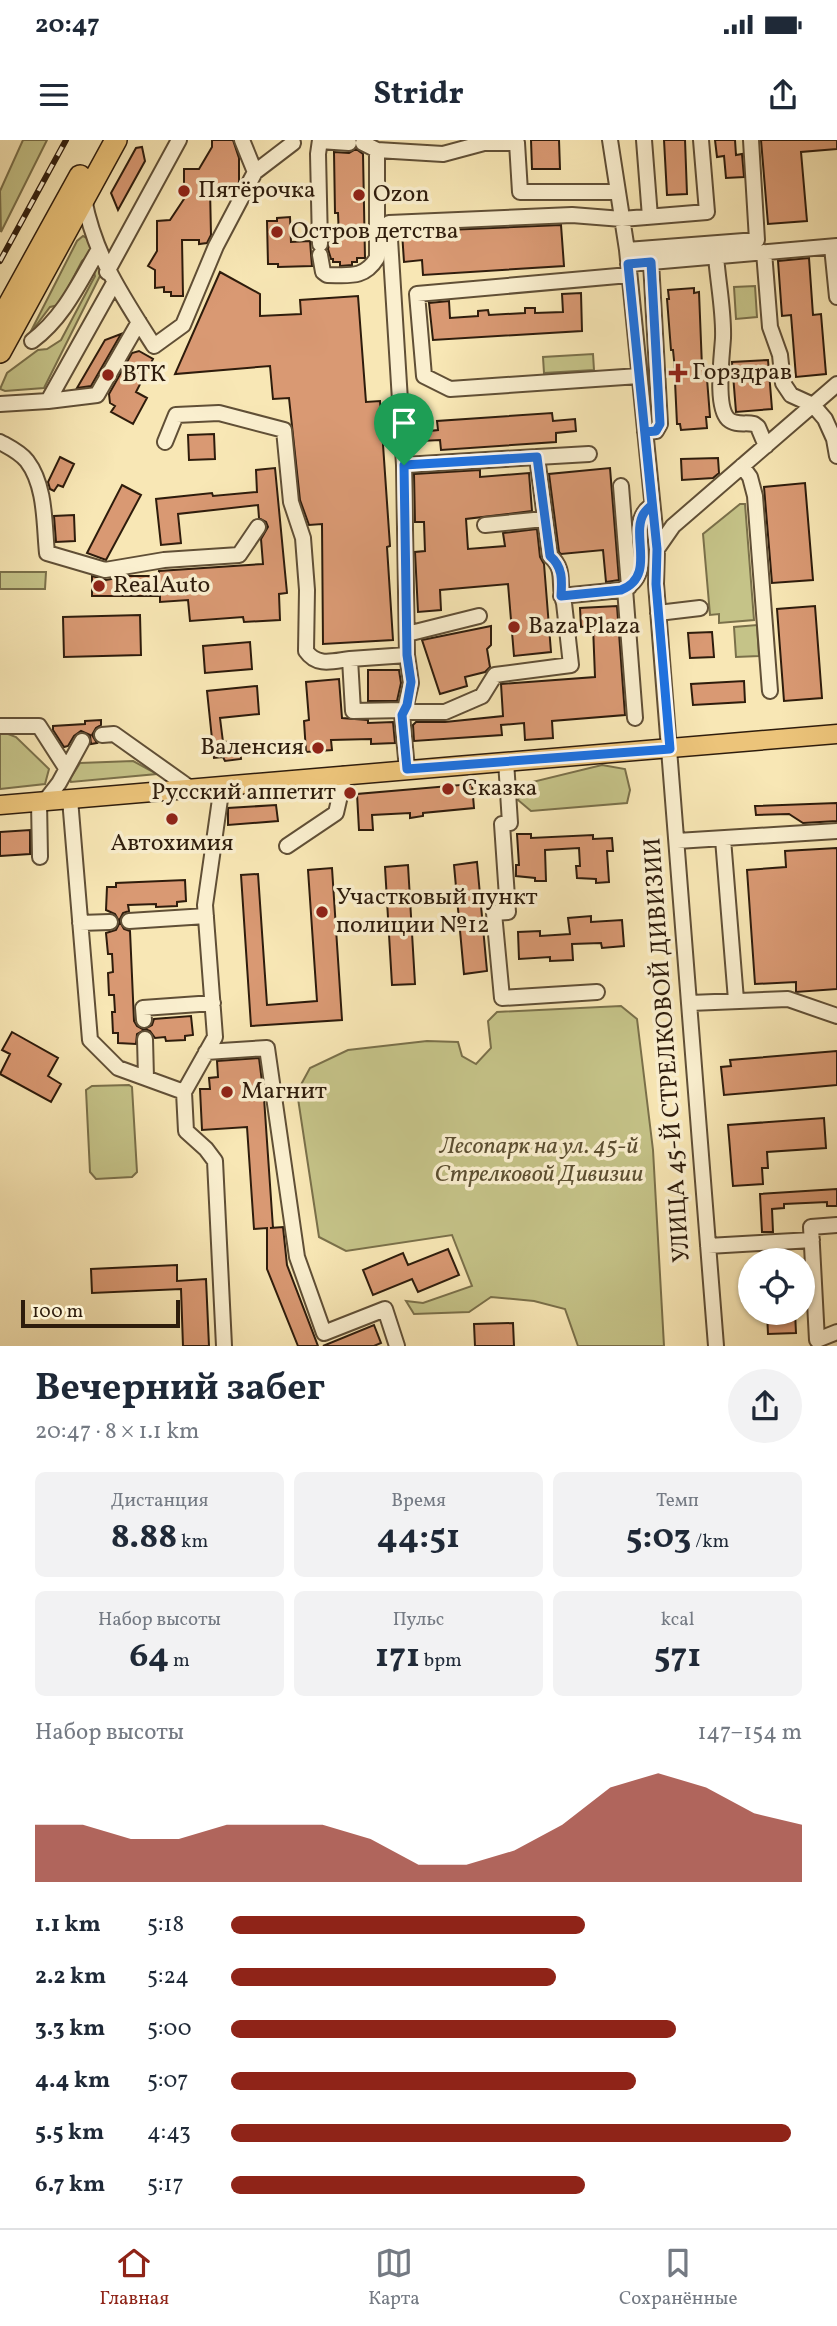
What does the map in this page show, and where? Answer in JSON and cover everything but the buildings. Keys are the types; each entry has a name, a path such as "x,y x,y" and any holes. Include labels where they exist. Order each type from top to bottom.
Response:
{"highway":[{"path":"0,321 99,140"},
{"path":"0,352 116,140"}],"main road":[{"path":"0,806 345,774 837,734"}],"street":[{"path":"48,401 179,140"},
{"path":"242,140 255,172"},
{"path":"377,150 377,258 364,273 327,275 323,272 320,250 320,140 356,143 377,150 443,154 484,143 517,143 520,192 618,192"},
{"name":"УЛИЦА 45-Й СТРЕЛКОВОЙ ДИВИЗИИ","path":"610,140 628,263 657,549 655,578 716,1346"},
{"path":"644,140 650,217"},
{"path":"407,769 402,715 411,682 407,655 404,465 389,223 572,215 622,219 707,212 701,140"},
{"path":"639,376 450,388 424,376 417,294 628,263 757,240 751,140"},
{"path":"84,199 88,223 111,277 154,346 183,325 216,246 255,172 293,143"},
{"path":"628,263 834,246 837,297"},
{"path":"32,341 63,312 99,249"},
{"path":"764,252 770,327 780,355 783,383 791,395 813,405 825,419 834,439 837,456"},
{"path":"716,256 723,338 719,358 723,412 730,421 758,427 766,446"},
{"path":"645,432 656,431 660,424 651,262"},
{"path":"0,404 97,395 139,322"},
{"path":"657,549 673,526 837,384"},
{"path":"165,442 176,415 219,413 284,429 291,502 303,538 307,590 306,651 314,660 323,662 407,655"},
{"path":"0,442 27,461 36,478 42,502 47,553 105,570 164,560 239,555 258,527"},
{"path":"404,465 589,454"},
{"path":"350,659 353,711 405,707 411,712 445,712 482,696 495,675 571,665 561,596 561,572 558,563 550,556 537,457"},
{"path":"742,466 750,477 755,496 770,691"},
{"path":"621,486 635,718"},
{"path":"561,596 627,588 636,578 642,561 640,524 644,512 652,505"},
{"path":"485,525 544,519"},
{"path":"658,613 701,608"},
{"path":"407,634 479,616"},
{"path":"0,726 39,726 66,768"},
{"path":"102,735 114,734 190,788"},
{"path":"40,857 42,802 82,741"},
{"path":"506,761 510,823 502,824 509,912 494,913 502,998 597,992"},
{"path":"286,846 336,813 345,774"},
{"path":"222,785 205,905 215,1037 184,1092 186,1130 215,1161 224,1346"},
{"path":"70,799 90,1040 118,1068 184,1092"},
{"path":"677,841 837,831"},
{"path":"723,839 736,1000"},
{"path":"129,921 206,916"},
{"path":"80,923 110,922"},
{"path":"690,1003 788,999 837,1016"},
{"path":"144,1020 144,1008 213,1003"},
{"path":"145,1039 146,1078"},
{"path":"206,1052 267,1048 297,1257 324,1333 385,1309 397,1346"},
{"path":"837,1225 811,1227 817,1340 837,1332"},
{"path":"708,1246 812,1240"}],"green space":[{"path":"23,140 47,140 1,232 0,191"},
{"path":"83,236 87,238 93,252 82,261 59,305 50,307 29,335 77,241"},
{"path":"97,259 102,272 44,388 5,391 0,389 7,373 38,350 47,349 61,340 95,276 93,266"},
{"path":"755,286 757,317 736,319 734,287"},
{"path":"593,354 594,370 544,373 543,357"},
{"path":"740,504 745,504 754,620 719,623 719,614 710,615 703,534"},
{"path":"0,572 46,572 45,589 0,589"},
{"path":"757,625 759,656 736,657 734,627"},
{"path":"0,731 16,737 49,769 45,784 0,789"},
{"path":"133,761 157,774 71,782 70,779 80,763"},
{"path":"602,765 625,769 630,790 627,803 531,811 518,800 524,784"},
{"name":"Лесопарк на ул. 45-й Стрелковой Дивизии","path":"621,1006 637,1019 653,1150 664,1346 578,1346 565,1309 534,1301 491,1297 469,1312 414,1314 406,1301 423,1303 472,1286 452,1235 346,1251 319,1237 297,1092 310,1068 348,1050 427,1041 458,1042 462,1056 476,1064 491,1048 488,1021 497,1012"},
{"path":"92,1086 132,1087 137,1172 132,1177 96,1179 90,1172 86,1090"}],"railway":[{"path":"0,261 66,140"}],"place":[{"name":"Пятёрочка","path":"184,191"},
{"name":"Ozon","path":"359,195"},
{"name":"Остров детства","path":"277,232"},
{"name":"Горздрав","path":"678,373"},
{"name":"ВТК","path":"108,375"},
{"name":"RealAuto","path":"99,586"},
{"name":"Baza Plaza","path":"514,627"},
{"name":"Валенсия","path":"318,748"},
{"name":"Сказка","path":"448,789"},
{"name":"Русский аппетит","path":"350,793"},
{"name":"Автохимия","path":"172,819"},
{"name":"Участковый пункт полиции №12","path":"322,912"},
{"name":"Магнит","path":"227,1092"}],"route":[{"path":"651,262 660,424 656,431 645,432 657,549 655,578 670,749 407,769 402,715 407,705 411,682 407,655 404,465 537,457 550,556 558,563 561,572 561,596 629,587 636,578 642,561 640,524 644,512 652,505 628,264 651,262"}]}
